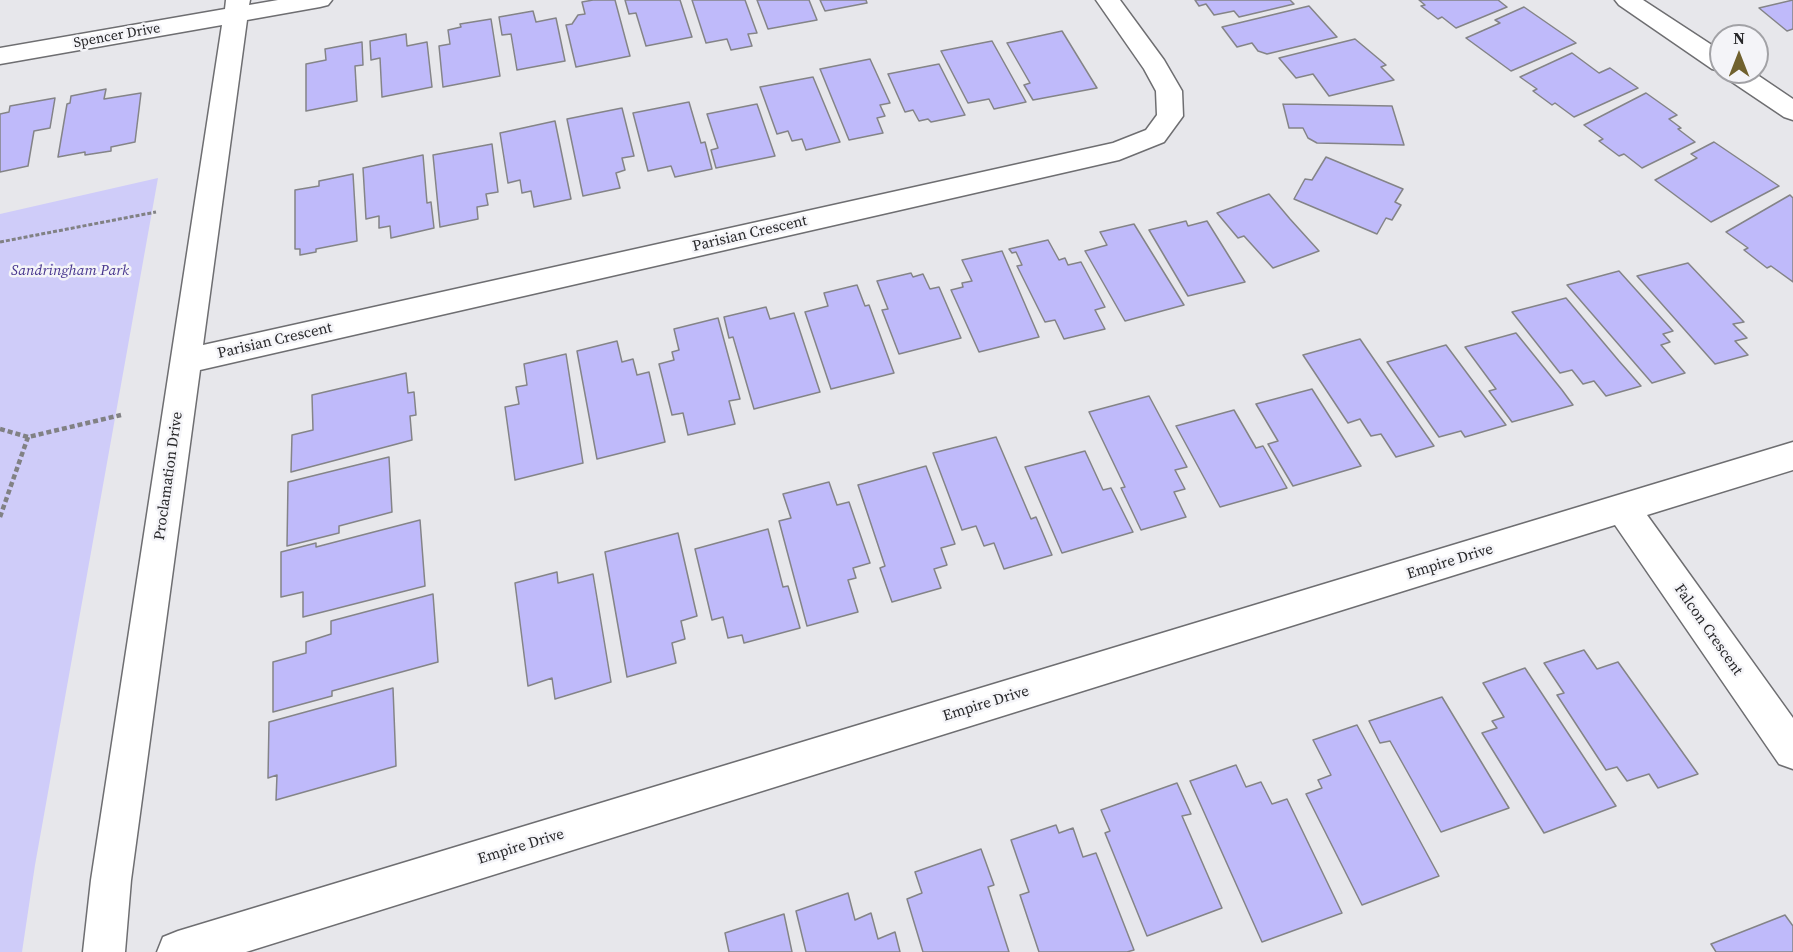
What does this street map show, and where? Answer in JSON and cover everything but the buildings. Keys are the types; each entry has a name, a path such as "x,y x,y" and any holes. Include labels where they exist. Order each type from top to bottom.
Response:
{"street":[{"path":"236,8 320,0"},
{"name":"Parisian Crescent","path":"186,361 1119,152 1155,136 1170,116 1169,91 1155,66 1108,0"},
{"path":"1627,0 1709,55"},
{"name":"Spencer Drive","path":"0,56 236,8"},
{"name":"Proclamation Drive","path":"104,952 111,880 236,8"},
{"path":"1753,84 1793,111"},
{"name":"Empire Drive","path":"178,952 1793,456"},
{"name":"Falcon Crescent","path":"1623,509 1793,750"}],"path":[{"path":"0,242 156,212"},
{"path":"0,429 28,437 121,416"},
{"path":"0,517 28,437"}],"green space":[{"name":"Sandringham Park","path":"158,178 35,865 22,952 0,952 0,214"}]}
